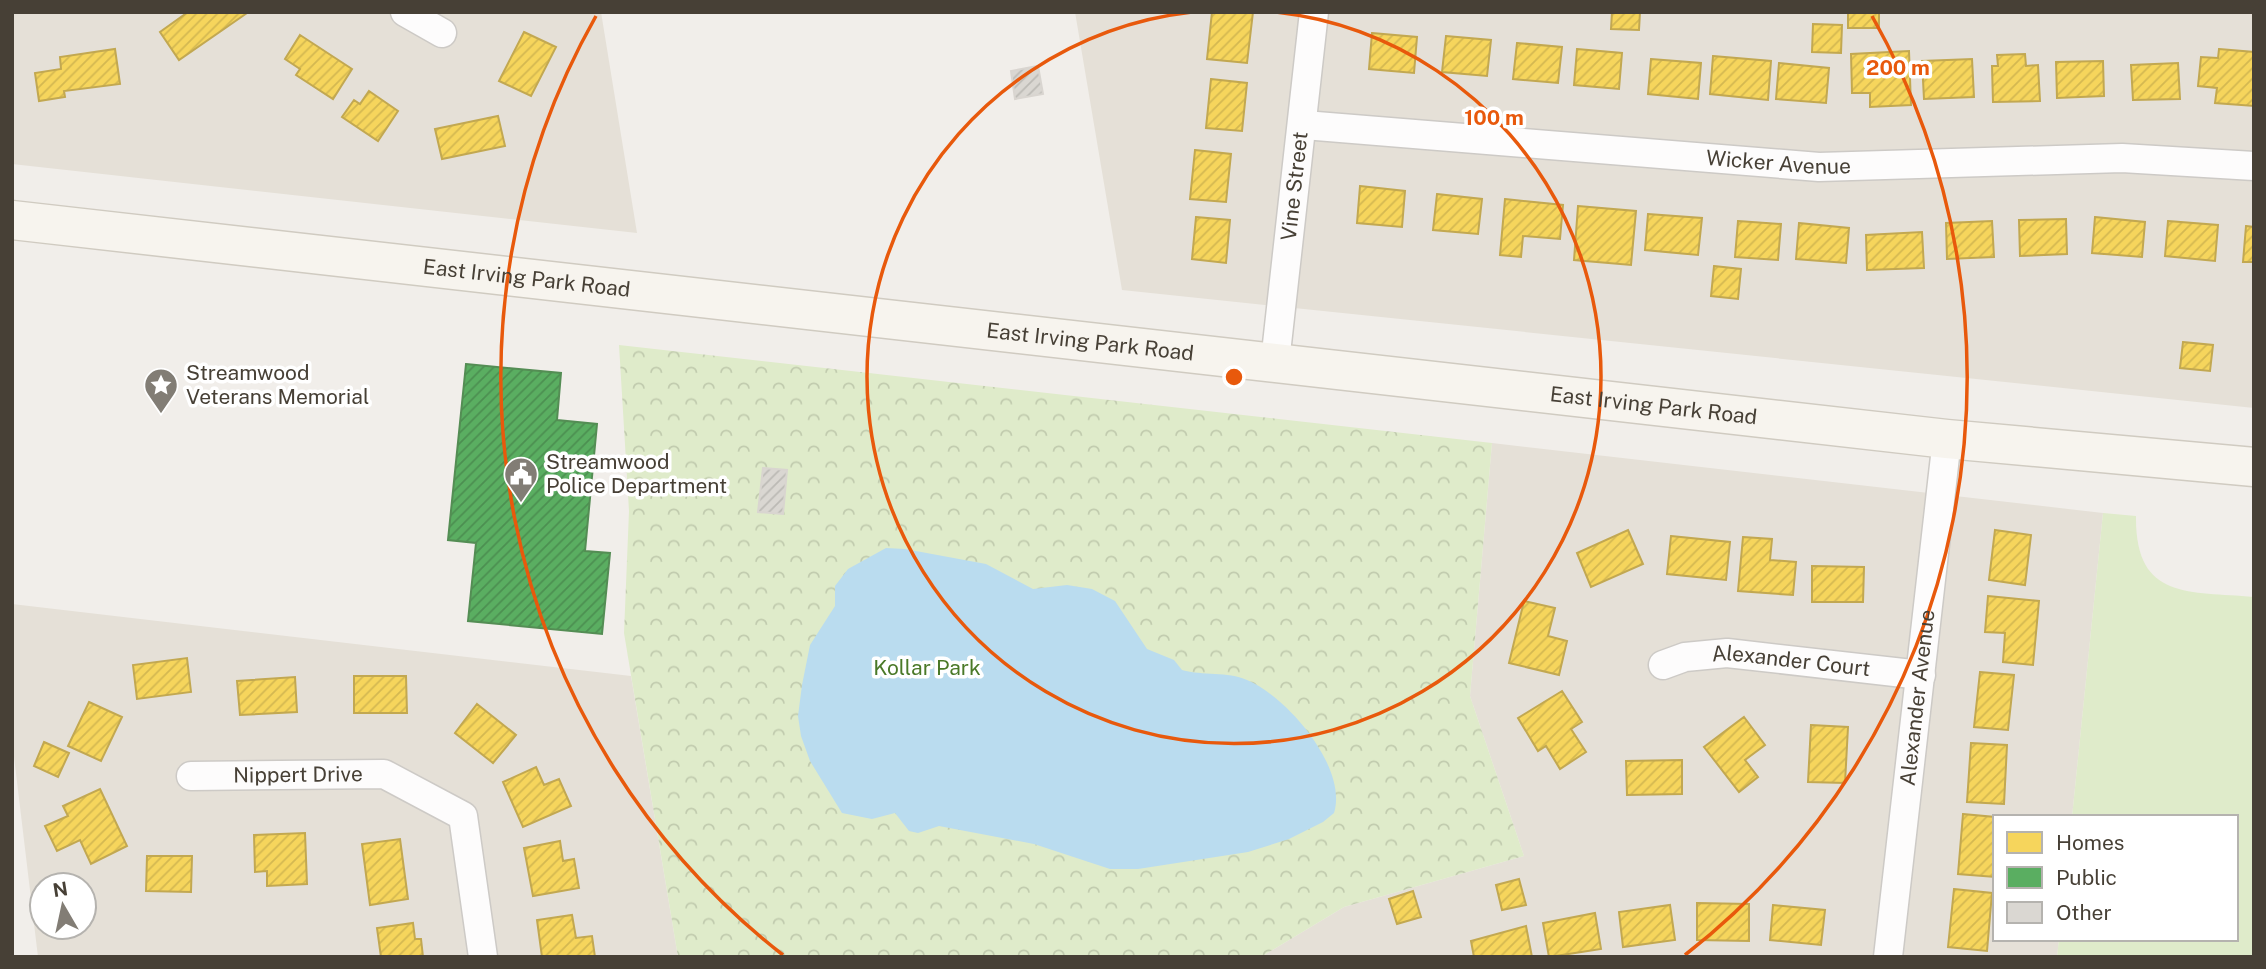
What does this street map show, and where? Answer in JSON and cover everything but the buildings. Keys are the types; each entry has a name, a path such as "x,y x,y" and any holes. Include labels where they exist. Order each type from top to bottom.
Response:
{"main road":[{"name":"East Irving Park Road","path":"12,220 1947,439 2254,467"}],"street":[{"path":"405,12 442,33"},
{"name":"Vine Street","path":"1275,362 1304,125 1314,12"},
{"name":"Wicker Avenue","path":"1304,125 1819,167 2122,158 2254,166"},
{"name":"Alexander Avenue","path":"1888,957 1947,439"},
{"name":"Alexander Court","path":"1663,665 1685,657 1727,653 1921,675"},
{"name":"Nippert Drive","path":"191,776 384,774 463,816 483,957"}],"shaded area":[{"path":"12,12 601,12 637,233 12,164"},
{"path":"1075,12 2254,12 2254,408 1122,290"},
{"path":"1492,443 2103,513 2072,815 1993,815 1993,941 2059,941 2057,957 1261,957 1344,907 1524,856 1470,696"},
{"path":"12,604 631,676 678,957 38,957 36,941 98,941 98,871 28,871 28,874 12,740"}],"green space":[{"name":"Kollar Park","path":"619,345 1492,443 1470,696 1524,856 1344,907 1261,957 678,957 624,633 629,511"},
{"path":"2103,513 2136,516 2138,544 2145,564 2156,577 2170,586 2188,591 2254,597 2254,957 2057,957 2059,941 2238,941 2238,815 2072,815"}],"water":[{"path":"886,548 986,564 1033,589 1067,585 1092,589 1115,601 1147,649 1174,660 1182,670 1231,675 1247,680 1280,702 1311,736 1323,756 1332,776 1336,795 1334,813 1323,822 1289,839 1248,852 1138,869 1110,869 1034,844 939,826 918,833 909,831 895,813 872,819 842,813 810,761 801,736 798,716 802,685 810,645 835,606 835,586 848,569"}],"place":[{"name":"Streamwood Veterans Memorial","path":"161,415"},
{"name":"Streamwood Police Department","path":"521,504"}]}
